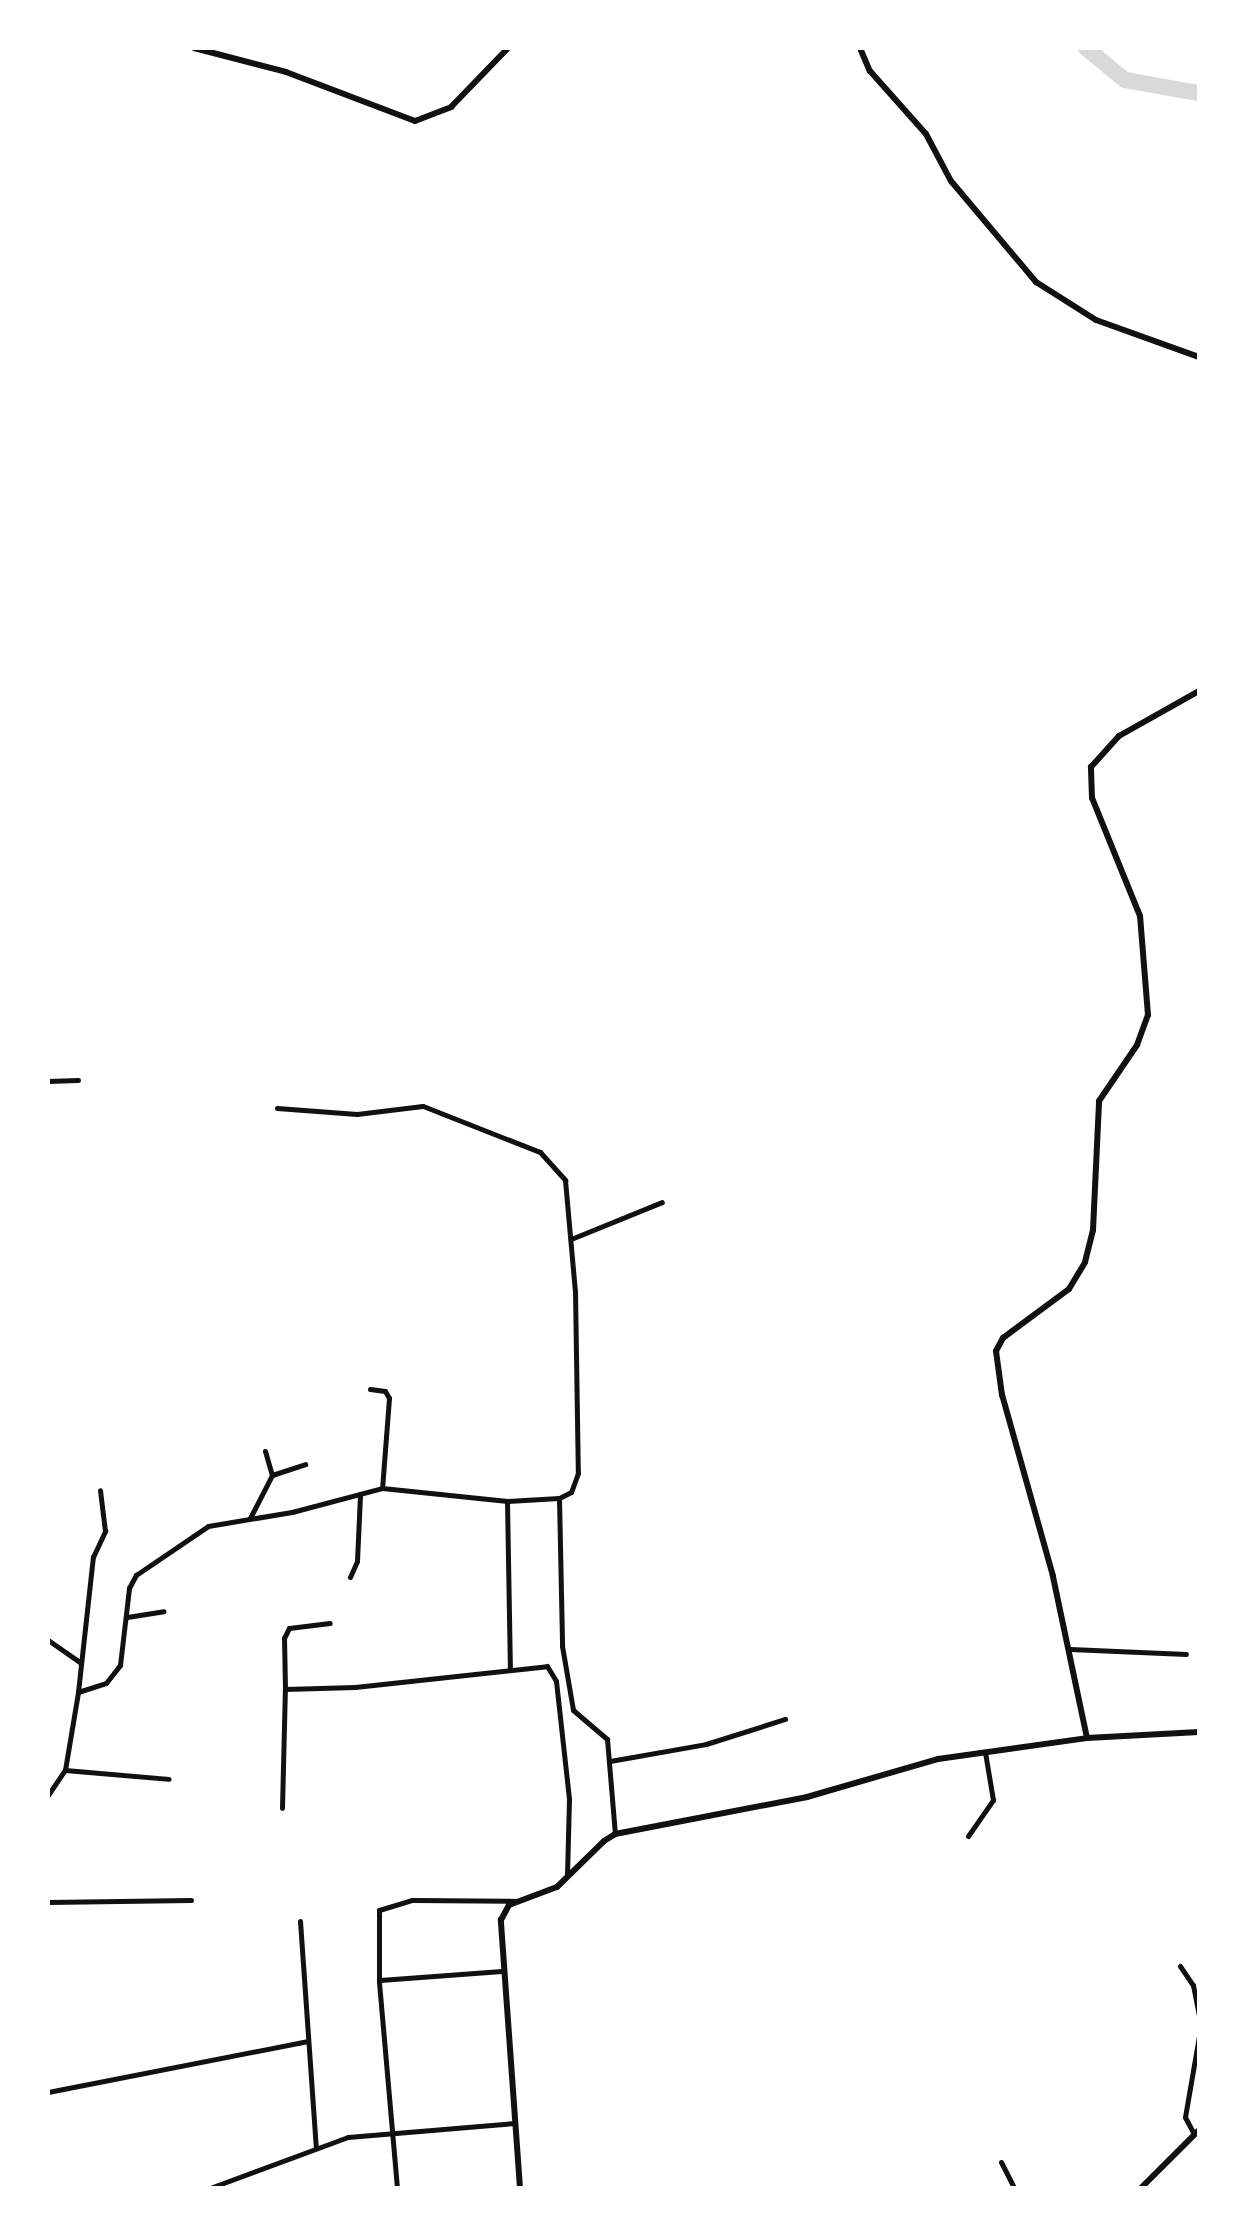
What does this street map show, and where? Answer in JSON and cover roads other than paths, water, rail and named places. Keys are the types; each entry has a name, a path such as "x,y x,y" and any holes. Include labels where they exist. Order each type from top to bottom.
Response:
{"street":[{"path":"194,48 286,72 415,121 451,107 508,48"},
{"path":"860,48 870,71 926,134 951,181 1036,282 1096,320 1199,357"},
{"path":"1087,1738 1070,1649 1002,1395 996,1351 1003,1338 1069,1289 1085,1262 1093,1230 1099,1101 1137,1045 1148,1015 1140,916 1092,798 1091,767 1119,736 1199,691"},
{"path":"48,1081 78,1080"},
{"path":"78,1692 111,1680 123,1653 129,1588 158,1556 208,1526 382,1488 507,1501 559,1498 571,1492 578,1473 571,1239 565,1180 540,1152 423,1106 357,1114 277,1108"},
{"path":"571,1239 662,1202"},
{"path":"370,1389 385,1391 389,1398 382,1488"},
{"path":"249,1519 272,1475 265,1451"},
{"path":"272,1475 305,1464"},
{"path":"48,1795 65,1770 82,1663 93,1557 105,1531 100,1490"},
{"path":"350,1577 357,1561 360,1494"},
{"path":"559,1498 562,1646 572,1706 607,1739 615,1834"},
{"path":"507,1501 510,1668"},
{"path":"127,1617 164,1611"},
{"path":"282,1808 284,1638 289,1628 330,1623"},
{"path":"48,1640 82,1663"},
{"path":"1070,1649 1186,1654"},
{"path":"285,1689 355,1687 547,1666 556,1681 569,1799 567,1875"},
{"path":"610,1761 706,1744 785,1719"},
{"path":"397,2188 379,1981 377,1917 384,1906 412,1900 517,1901 549,1892 615,1834 807,1797 922,1762 1087,1738 1199,1732"},
{"path":"968,1836 993,1800 985,1752"},
{"path":"65,1770 169,1779"},
{"path":"48,1902 191,1900"},
{"path":"517,1901 501,1920 502,1971 520,2188"},
{"path":"300,1921 316,2148"},
{"path":"1180,1966 1193,1985 1199,2017"},
{"path":"379,1981 502,1971"},
{"path":"1141,2188 1196,2132 1185,2117 1199,2036"},
{"path":"48,2092 308,2041"},
{"path":"210,2188 358,2135 514,2123"},
{"path":"1001,2162 1014,2188"}],"waterway":[{"path":"1086,48 1125,80 1199,93"}]}
